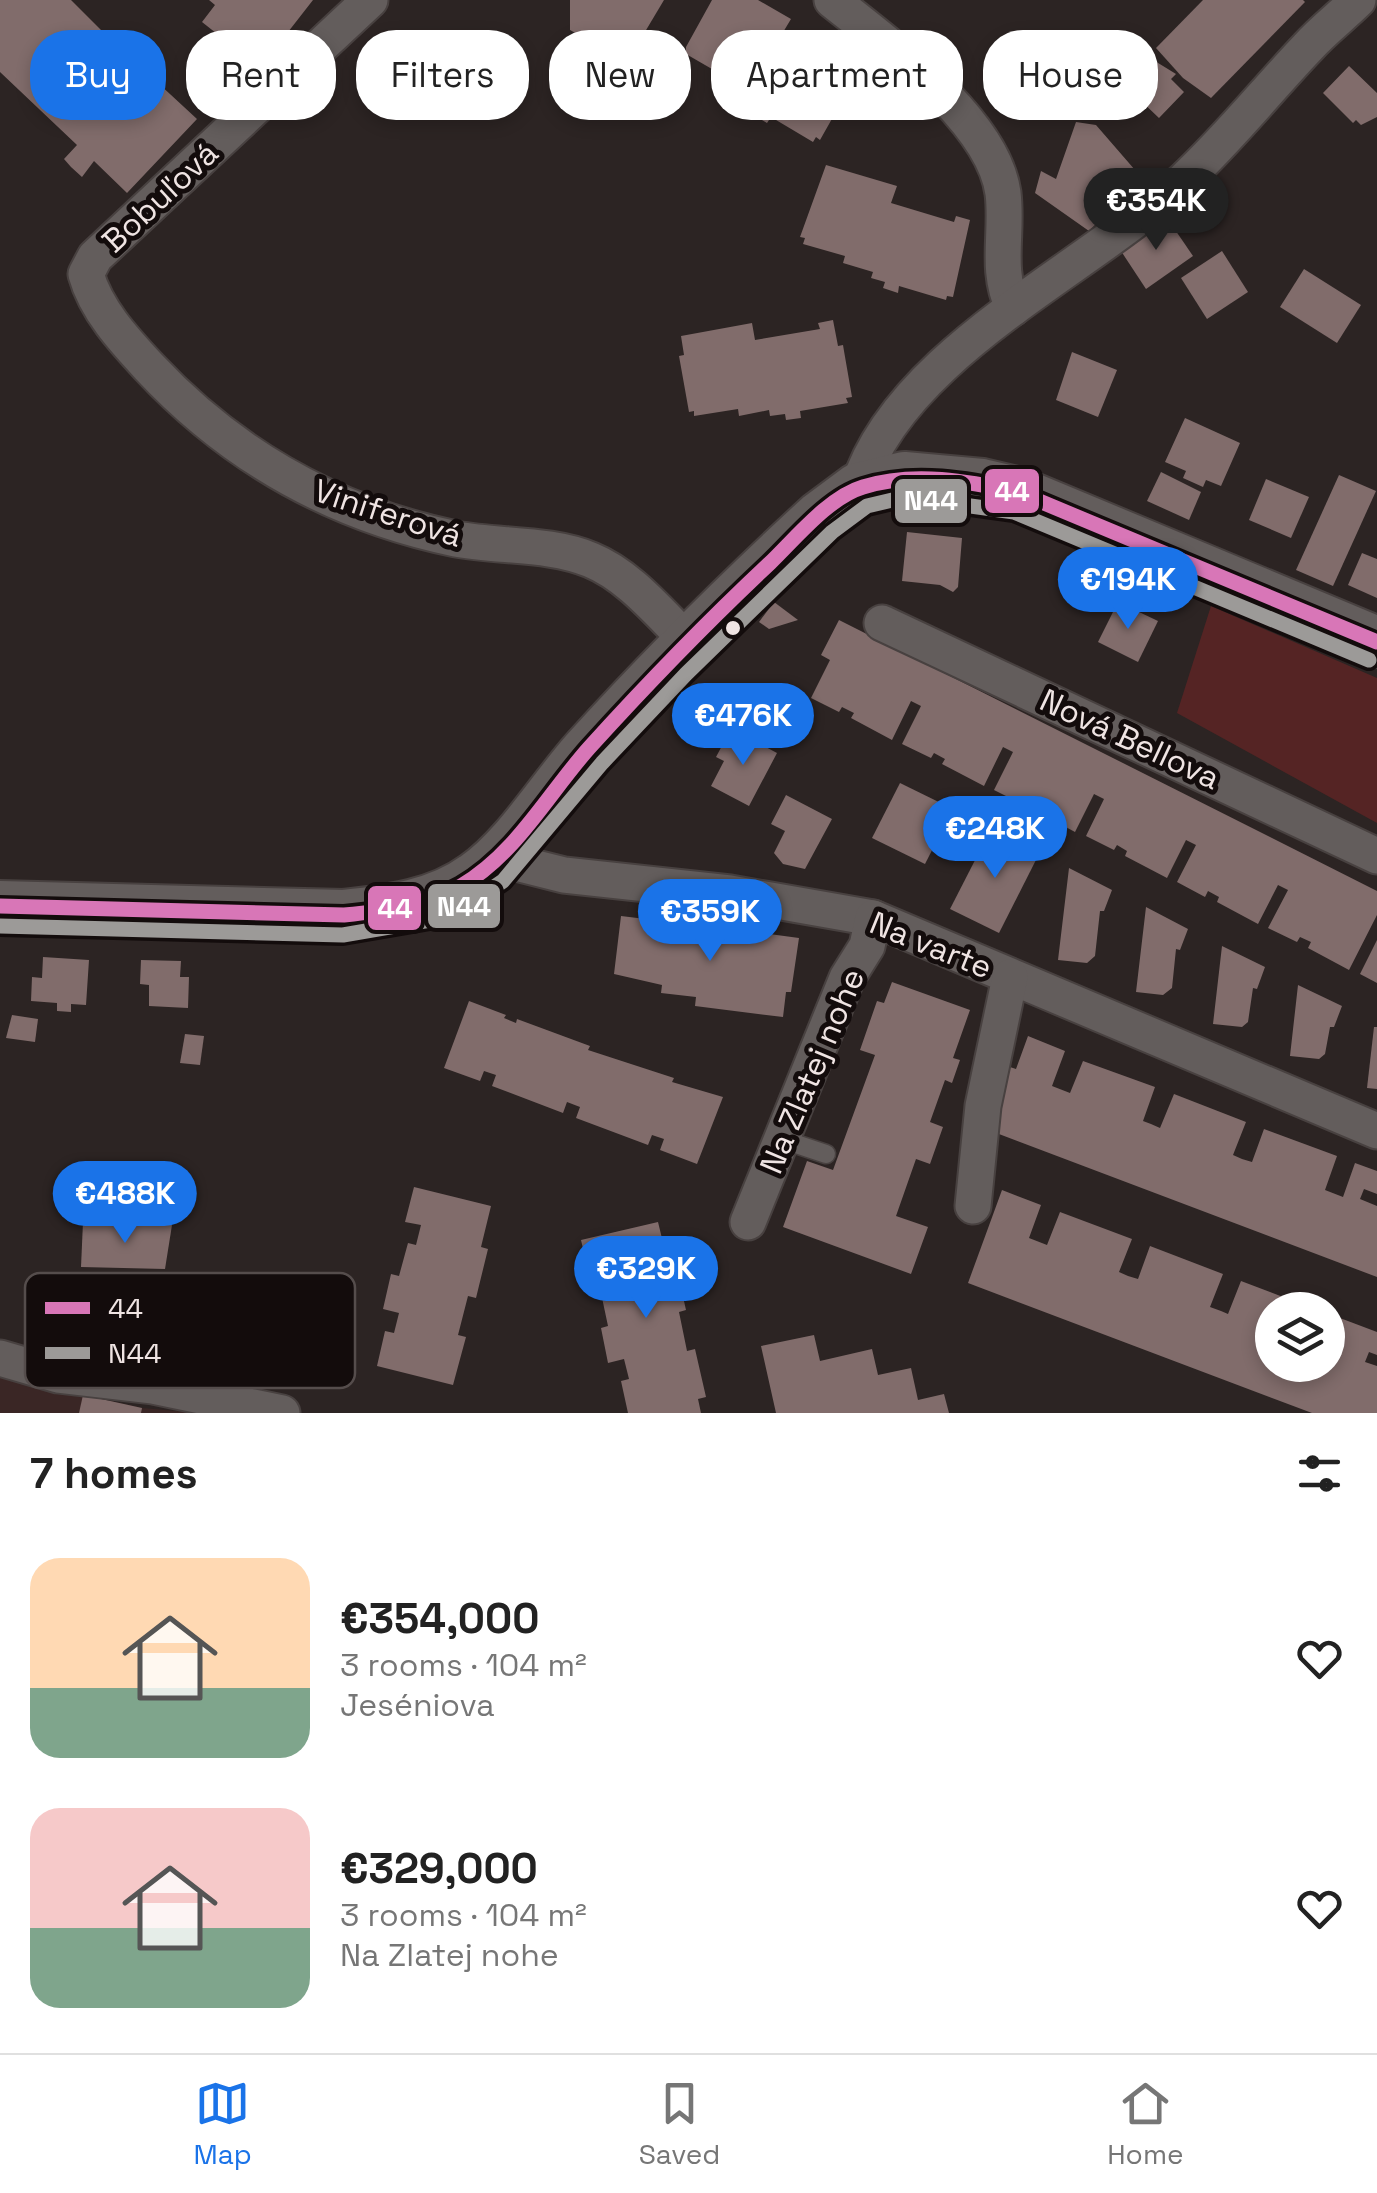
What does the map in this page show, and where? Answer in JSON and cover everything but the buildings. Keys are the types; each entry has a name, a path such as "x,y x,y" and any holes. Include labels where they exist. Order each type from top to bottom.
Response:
{"street":[{"name":"Bobuľová","path":"86,274 95,257 370,0"},
{"path":"832,0 979,130 999,172 1003,197 1002,271 1013,308"},
{"path":"858,488 866,461 888,426 1013,308 1183,181 1312,42 1358,0"},
{"name":"Viniferová","path":"86,274 92,296 133,351 232,446 285,478 344,506 454,538 593,560 620,577 690,643"},
{"path":"0,906 344,915 424,902 475,878 587,750 780,553 858,488 904,477 928,476 1020,493 1377,642"},
{"name":"Nová Bellova","path":"882,624 1377,856"},
{"name":"Na varte","path":"496,858 564,875 730,894 873,918 1377,1131"},
{"name":"Na Zlatej nohe","path":"748,1222 847,978 867,946 873,918"},
{"name":"Na varte","path":"973,1206 983,1106 1010,977"},
{"path":"0,1358 25,1365"},
{"path":"163,1388 282,1413"}],"lane":[{"path":"781,1139 826,1154"}],"shaded area":[{"path":"1211,606 1377,678 1377,823 1177,713"},
{"path":"0,1369 25,1377 25,1388 61,1388 142,1408 200,1413 0,1413"}],"transit line":[{"name":"44","path":"0,906 344,915 404,906 448,893 481,873 515,840 633,700 813,520 850,492 882,482 942,480 1020,493 1377,642"},
{"name":"N44","path":"0,926 343,935 436,919 471,903 503,881 602,763 686,674 832,532 867,506 905,497 1014,512 1369,660"}]}
